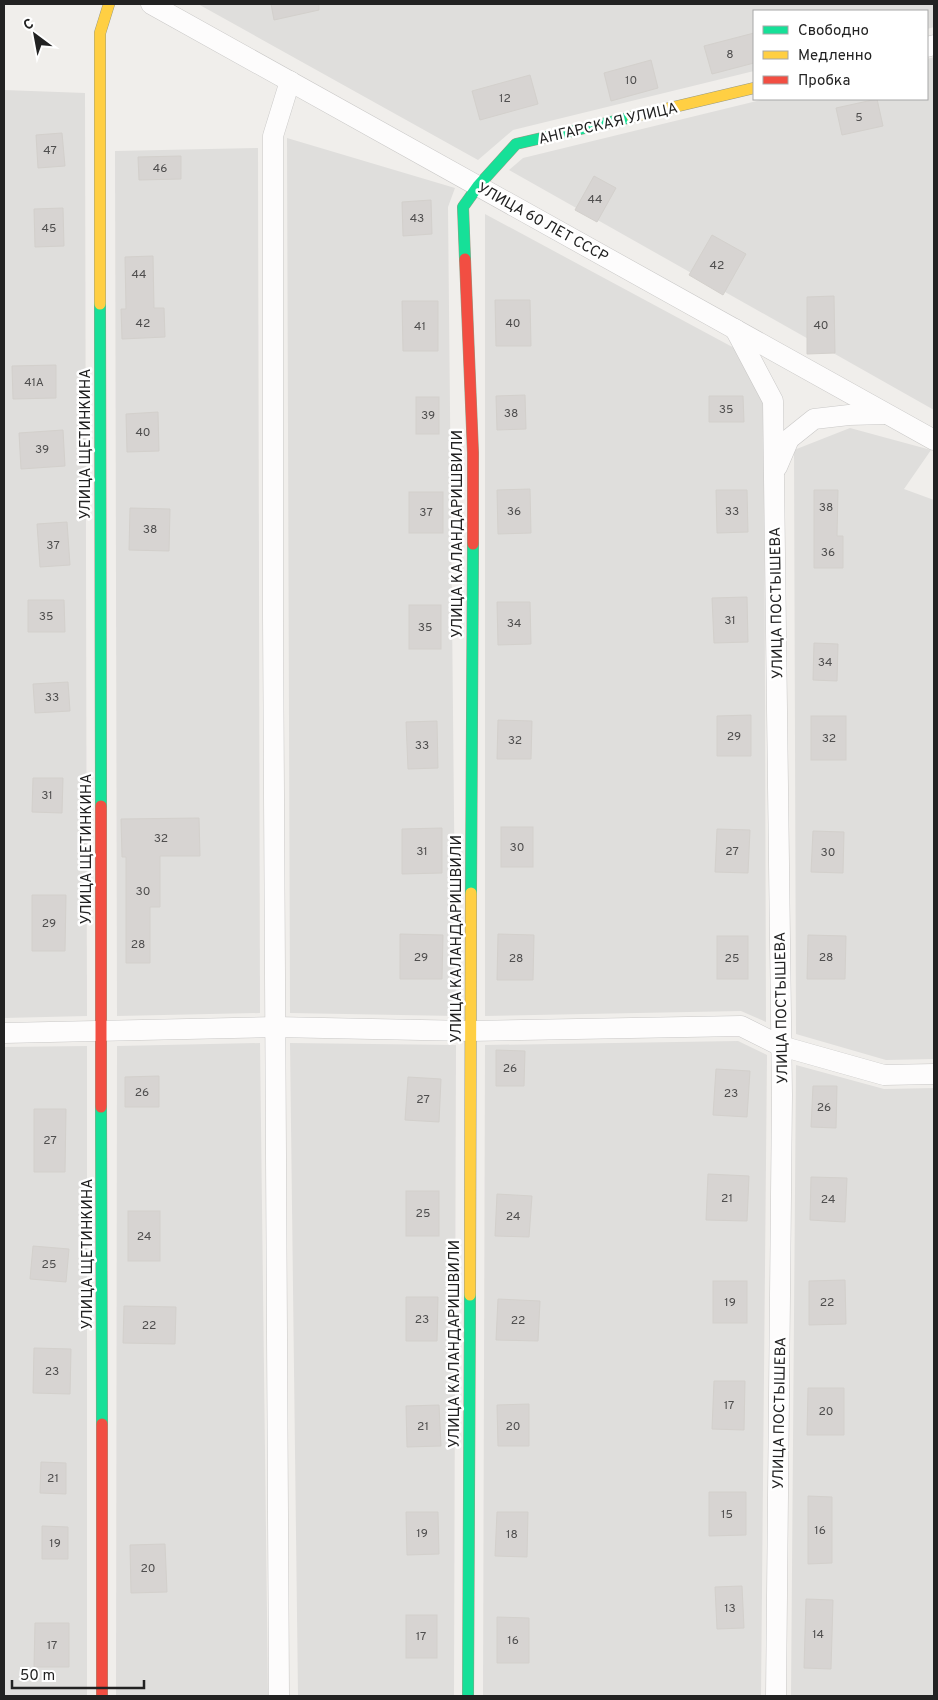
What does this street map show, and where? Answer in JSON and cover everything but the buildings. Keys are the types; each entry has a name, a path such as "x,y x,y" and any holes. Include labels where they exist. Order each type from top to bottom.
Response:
{"street":[{"name":"УЛИЦА ЩЕТИНКИНА","path":"102,1696 100,33 109,4"},
{"name":"УЛИЦА 60 ЛЕТ СССР","path":"151,4 934,440"},
{"path":"279,1696 272,136 290,81"},
{"name":"АНГАРСКАЯ УЛИЦА","path":"478,186 516,144 753,88"},
{"name":"УЛИЦА КАЛАНДАРИШВИЛИ","path":"468,1696 473,453 463,207 478,186"},
{"name":"УЛИЦА ПОСТЫШЕВА","path":"735,329 773,401 781,1046 776,1696"},
{"path":"774,474 788,439 814,419 850,414 887,414"},
{"path":"4,1032 275,1028 470,1031 741,1026 781,1046 884,1075 934,1074"}],"shaded area":[{"path":"198,4 934,4 934,27 928,29 928,10 753,10 753,71 513,130 478,160"},
{"path":"934,57 934,410 509,170 523,158 761,100 928,100 928,59"},
{"path":"4,90 85,93 87,1016 4,1018"},
{"path":"287,138 455,188 448,207 456,1016 290,1013"},
{"path":"258,148 260,1013 117,1016 115,151"},
{"path":"485,214 764,364 766,1022 741,1011 485,1016"},
{"path":"850,428 931,450 904,489 934,500 934,1059 886,1060 796,1034 794,450"},
{"path":"738,1041 767,1055 761,1696 483,1696 485,1045"},
{"path":"260,1043 268,1696 116,1696 117,1046"},
{"path":"290,1043 456,1045 454,1696 298,1696"},
{"path":"87,1046 87,1696 4,1696 4,1047"},
{"path":"796,1065 884,1089 934,1088 934,1696 791,1696"}],"traffic: fast":[{"path":"465,259 463,207 478,186 516,144 632,117"},
{"path":"100,304 101,806"},
{"path":"471,893 473,544"},
{"path":"101,1107 102,1424"},
{"path":"468,1696 470,1295"}],"traffic: slow":[{"path":"100,304 100,33 109,4"},
{"path":"632,117 753,88"},
{"path":"470,1295 471,893"}],"traffic: jam":[{"path":"465,259 473,453 473,544"},
{"path":"101,806 101,1107"},
{"path":"102,1424 102,1696"}]}
